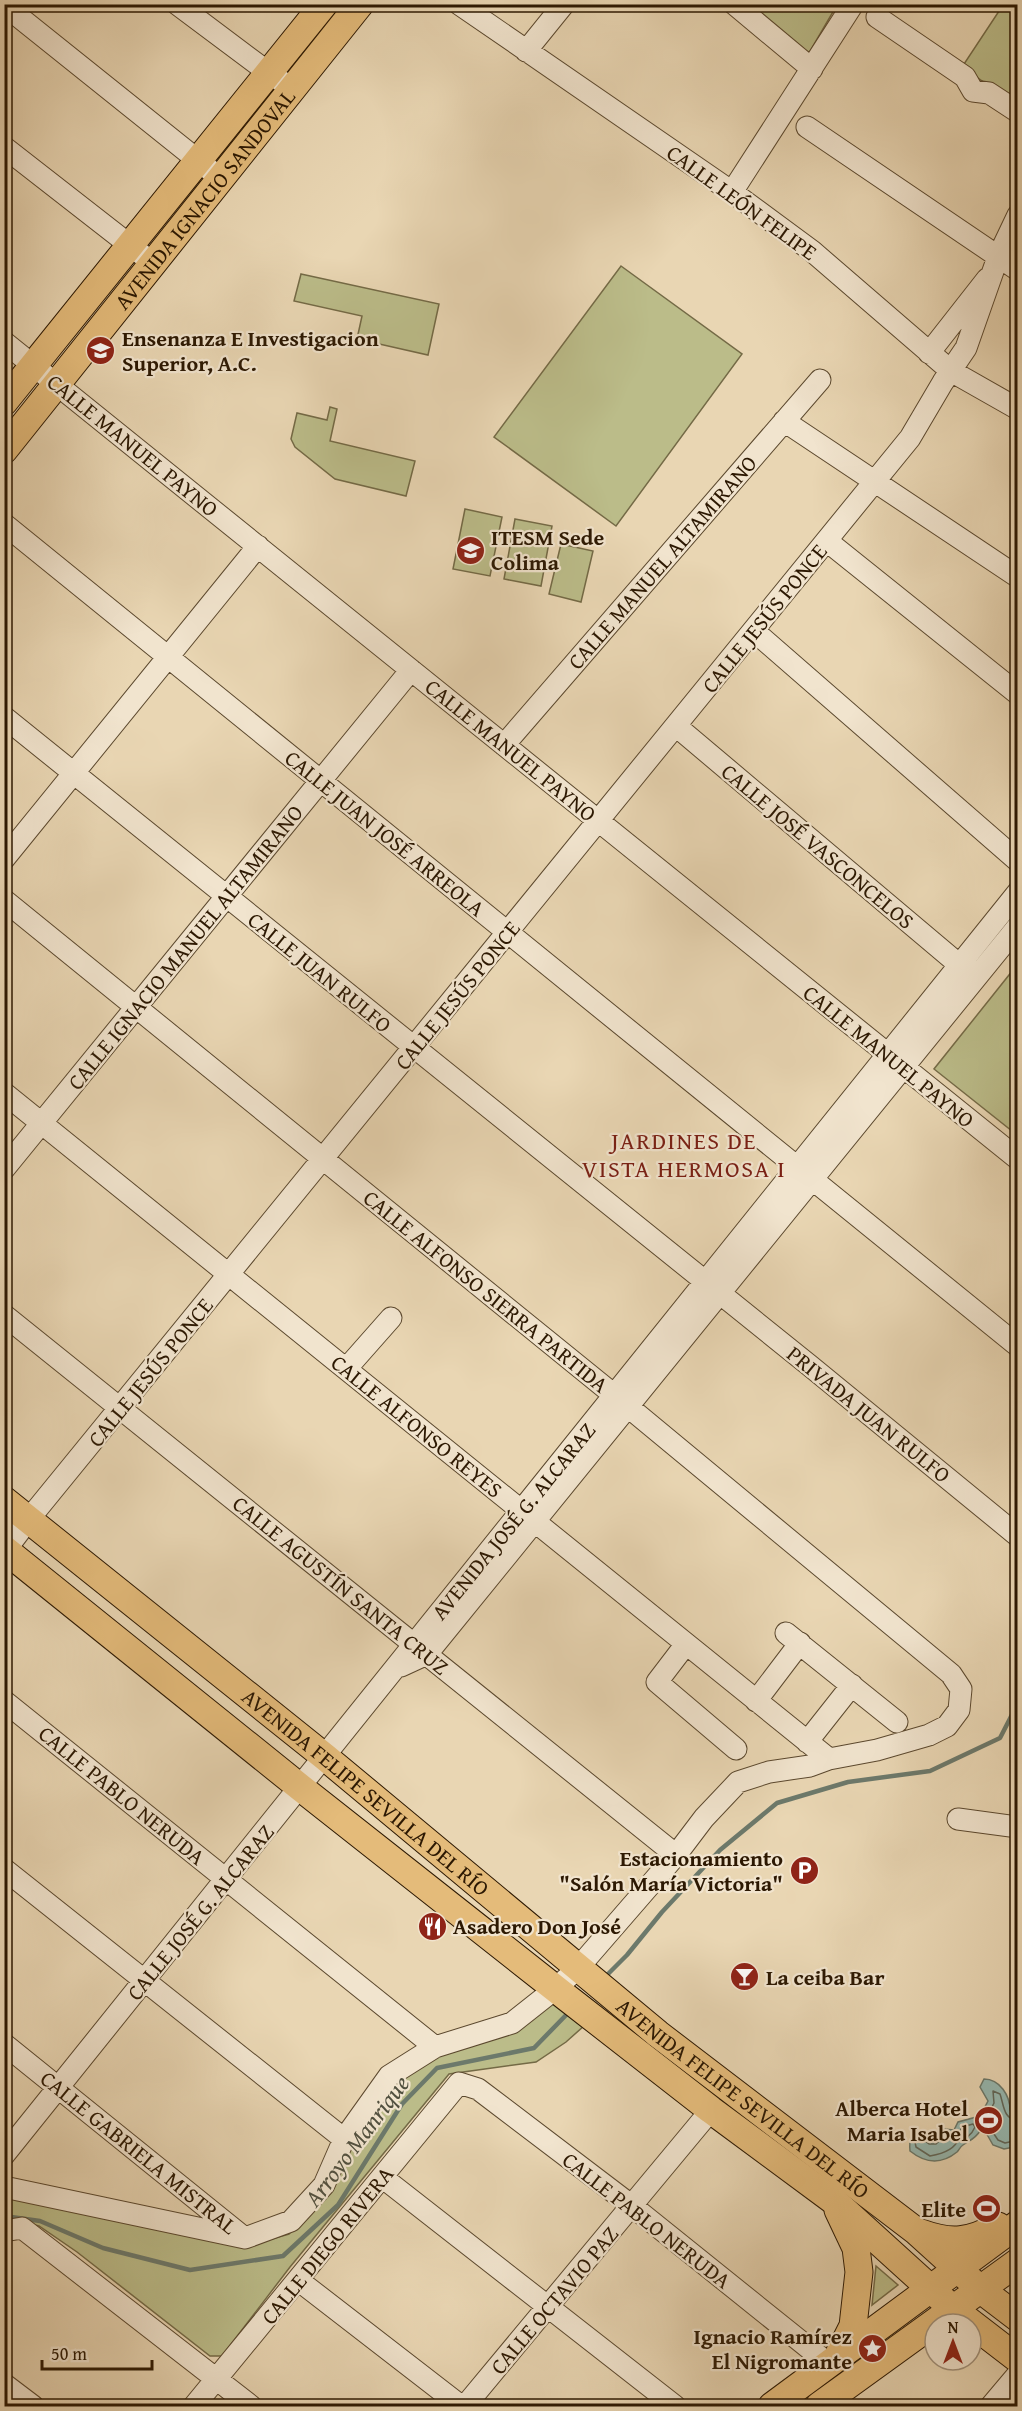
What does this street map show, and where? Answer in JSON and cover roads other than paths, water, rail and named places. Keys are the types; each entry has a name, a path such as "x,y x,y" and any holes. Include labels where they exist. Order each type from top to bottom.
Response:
{"main road":[{"name":"AVENIDA IGNACIO SANDOVAL","path":"4,402 324,4"},
{"name":"AVENIDA IGNACIO SANDOVAL","path":"4,450 360,4"},
{"name":"AVENIDA FELIPE SEVILLA DEL RÍO","path":"4,1500 325,1757 658,2034 916,2231 980,2289 1017,2318"},
{"name":"AVENIDA FELIPE SEVILLA DEL RÍO","path":"5,1550 561,1993 711,2110 834,2201 953,2309 1008,2352"},
{"path":"833,2363 853,2326 860,2272 855,2248 834,2201"},
{"path":"916,2231 939,2240 960,2240 980,2236 1017,2216"},
{"path":"772,2406 833,2363 1017,2224"},
{"path":"819,2406 873,2369 1017,2262"},
{"path":"873,2369 923,2343"},
{"path":"983,2343 1008,2352"}],"street":[{"path":"177,4 268,73 293,89"},
{"name":"CALLE LEÓN FELIPE","path":"459,4 732,192 812,251 951,371 1017,409"},
{"path":"526,51 564,4"},
{"path":"734,4 812,69"},
{"path":"732,192 854,4"},
{"path":"4,5 221,179"},
{"path":"877,17 964,76 973,91 989,93 1017,112"},
{"path":"807,127 995,266 1017,270"},
{"path":"4,147 154,264"},
{"path":"929,353 995,266 1017,215"},
{"name":"CALLE JESÚS PONCE","path":"5,1550 910,438 966,348 995,266"},
{"name":"CALLE MANUEL PAYNO","path":"4,342 1017,1159"},
{"name":"CALLE MANUEL ALTAMIRANO","path":"504,745 820,380"},
{"path":"784,422 1017,577"},
{"name":"CALLE JUAN JOSÉ ARREOLA","path":"4,524 1017,1346"},
{"path":"827,541 1017,694"},
{"path":"4,859 258,546"},
{"path":"754,631 1017,861"},
{"name":"CALLE IGNACIO MANUEL ALTAMIRANO","path":"4,1169 411,670"},
{"name":"CALLE JUAN RULFO","path":"4,717 712,1288"},
{"name":"CALLE JOSÉ VASCONCELOS","path":"676,726 976,978"},
{"name":"AVENIDA JOSÉ G. ALCARAZ","path":"420,1649 895,1060 959,964 1017,892"},
{"name":"CALLE ALFONSO SIERRA PARTIDA","path":"4,900 621,1401 951,1674 961,1689 959,1710 946,1726 929,1735 878,1750 829,1759"},
{"name":"AVENIDA JOSÉ G. ALCARAZ","path":"895,1060 976,978 1017,926"},
{"name":"CALLE ALFONSO REYES","path":"4,1093 829,1759"},
{"name":"PRIVADA JUAN RULFO","path":"712,1288 1017,1536"},
{"name":"CALLE AGUSTÍN SANTA CRUZ","path":"4,1315 676,1856"},
{"path":"346,1369 392,1318"},
{"path":"756,1701 793,1638 897,1722"},
{"path":"686,1644 657,1682 736,1749"},
{"name":"CALLE JOSÉ G. ALCARAZ","path":"4,2155 395,1669 420,1649"},
{"path":"807,1742 852,1685"},
{"name":"CALLE PABLO NERUDA","path":"4,1701 435,2047"},
{"path":"4,2187 245,2238 291,2221 324,2185 344,2139 389,2076 435,2047 512,2023 561,1993 582,1971 676,1856 704,1818 738,1782 769,1772 810,1766 829,1759"},
{"path":"958,1819 1017,1827"},
{"path":"4,1869 344,2139"},
{"name":"CALLE GABRIELA MISTRAL","path":"4,2044 245,2238"},
{"name":"CALLE PABLO NERUDA","path":"459,2083 478,2089 833,2363"},
{"name":"CALLE DIEGO RIVERA","path":"194,2406 459,2083"},
{"name":"CALLE OCTAVIO PAZ","path":"463,2406 711,2110"},
{"path":"382,2177 675,2406"},
{"path":"6,2231 22,2228 250,2406"},
{"path":"298,2280 463,2406"},
{"path":"992,2406 1017,2374"},
{"path":"4,2384 33,2406"}],"water":[{"name":"Alberca Hotel Maria Isabel","path":"984,2079 995,2082 1003,2089 1010,2110 1016,2116 1017,2143 1014,2147 1004,2149 993,2145 985,2131 980,2131 957,2152 939,2161 921,2158 910,2151 912,2137 920,2132 935,2138 944,2129 954,2130 958,2122 980,2116 988,2101 980,2087"}],"waterway":[{"path":"604,1978 720,1850 777,1803 848,1782 930,1771 1000,1738 1018,1703"},
{"name":"Arroyo Manrique","path":"4,2216 40,2221 103,2248 190,2270 283,2256 338,2205 402,2104 437,2068 534,2048 570,2011"}],"place":[{"name":"Ensenanza E Investigacion Superior, A.C.","path":"101,351"},
{"name":"ITESM Sede Colima","path":"470,550"},
{"name":"Estacionamiento \"Salón María Victoria\"","path":"804,1871"},
{"name":"Asadero Don José","path":"432,1926"},
{"name":"La ceiba Bar","path":"745,1977"},
{"name":"Alberca Hotel Maria Isabel","path":"989,2121"},
{"name":"Elite","path":"987,2209"},
{"name":"Ignacio Ramírez El Nigromante","path":"873,2349"}],"district":[{"name":"JARDINES DE VISTA HERMOSA I","path":"684,1155"}]}
